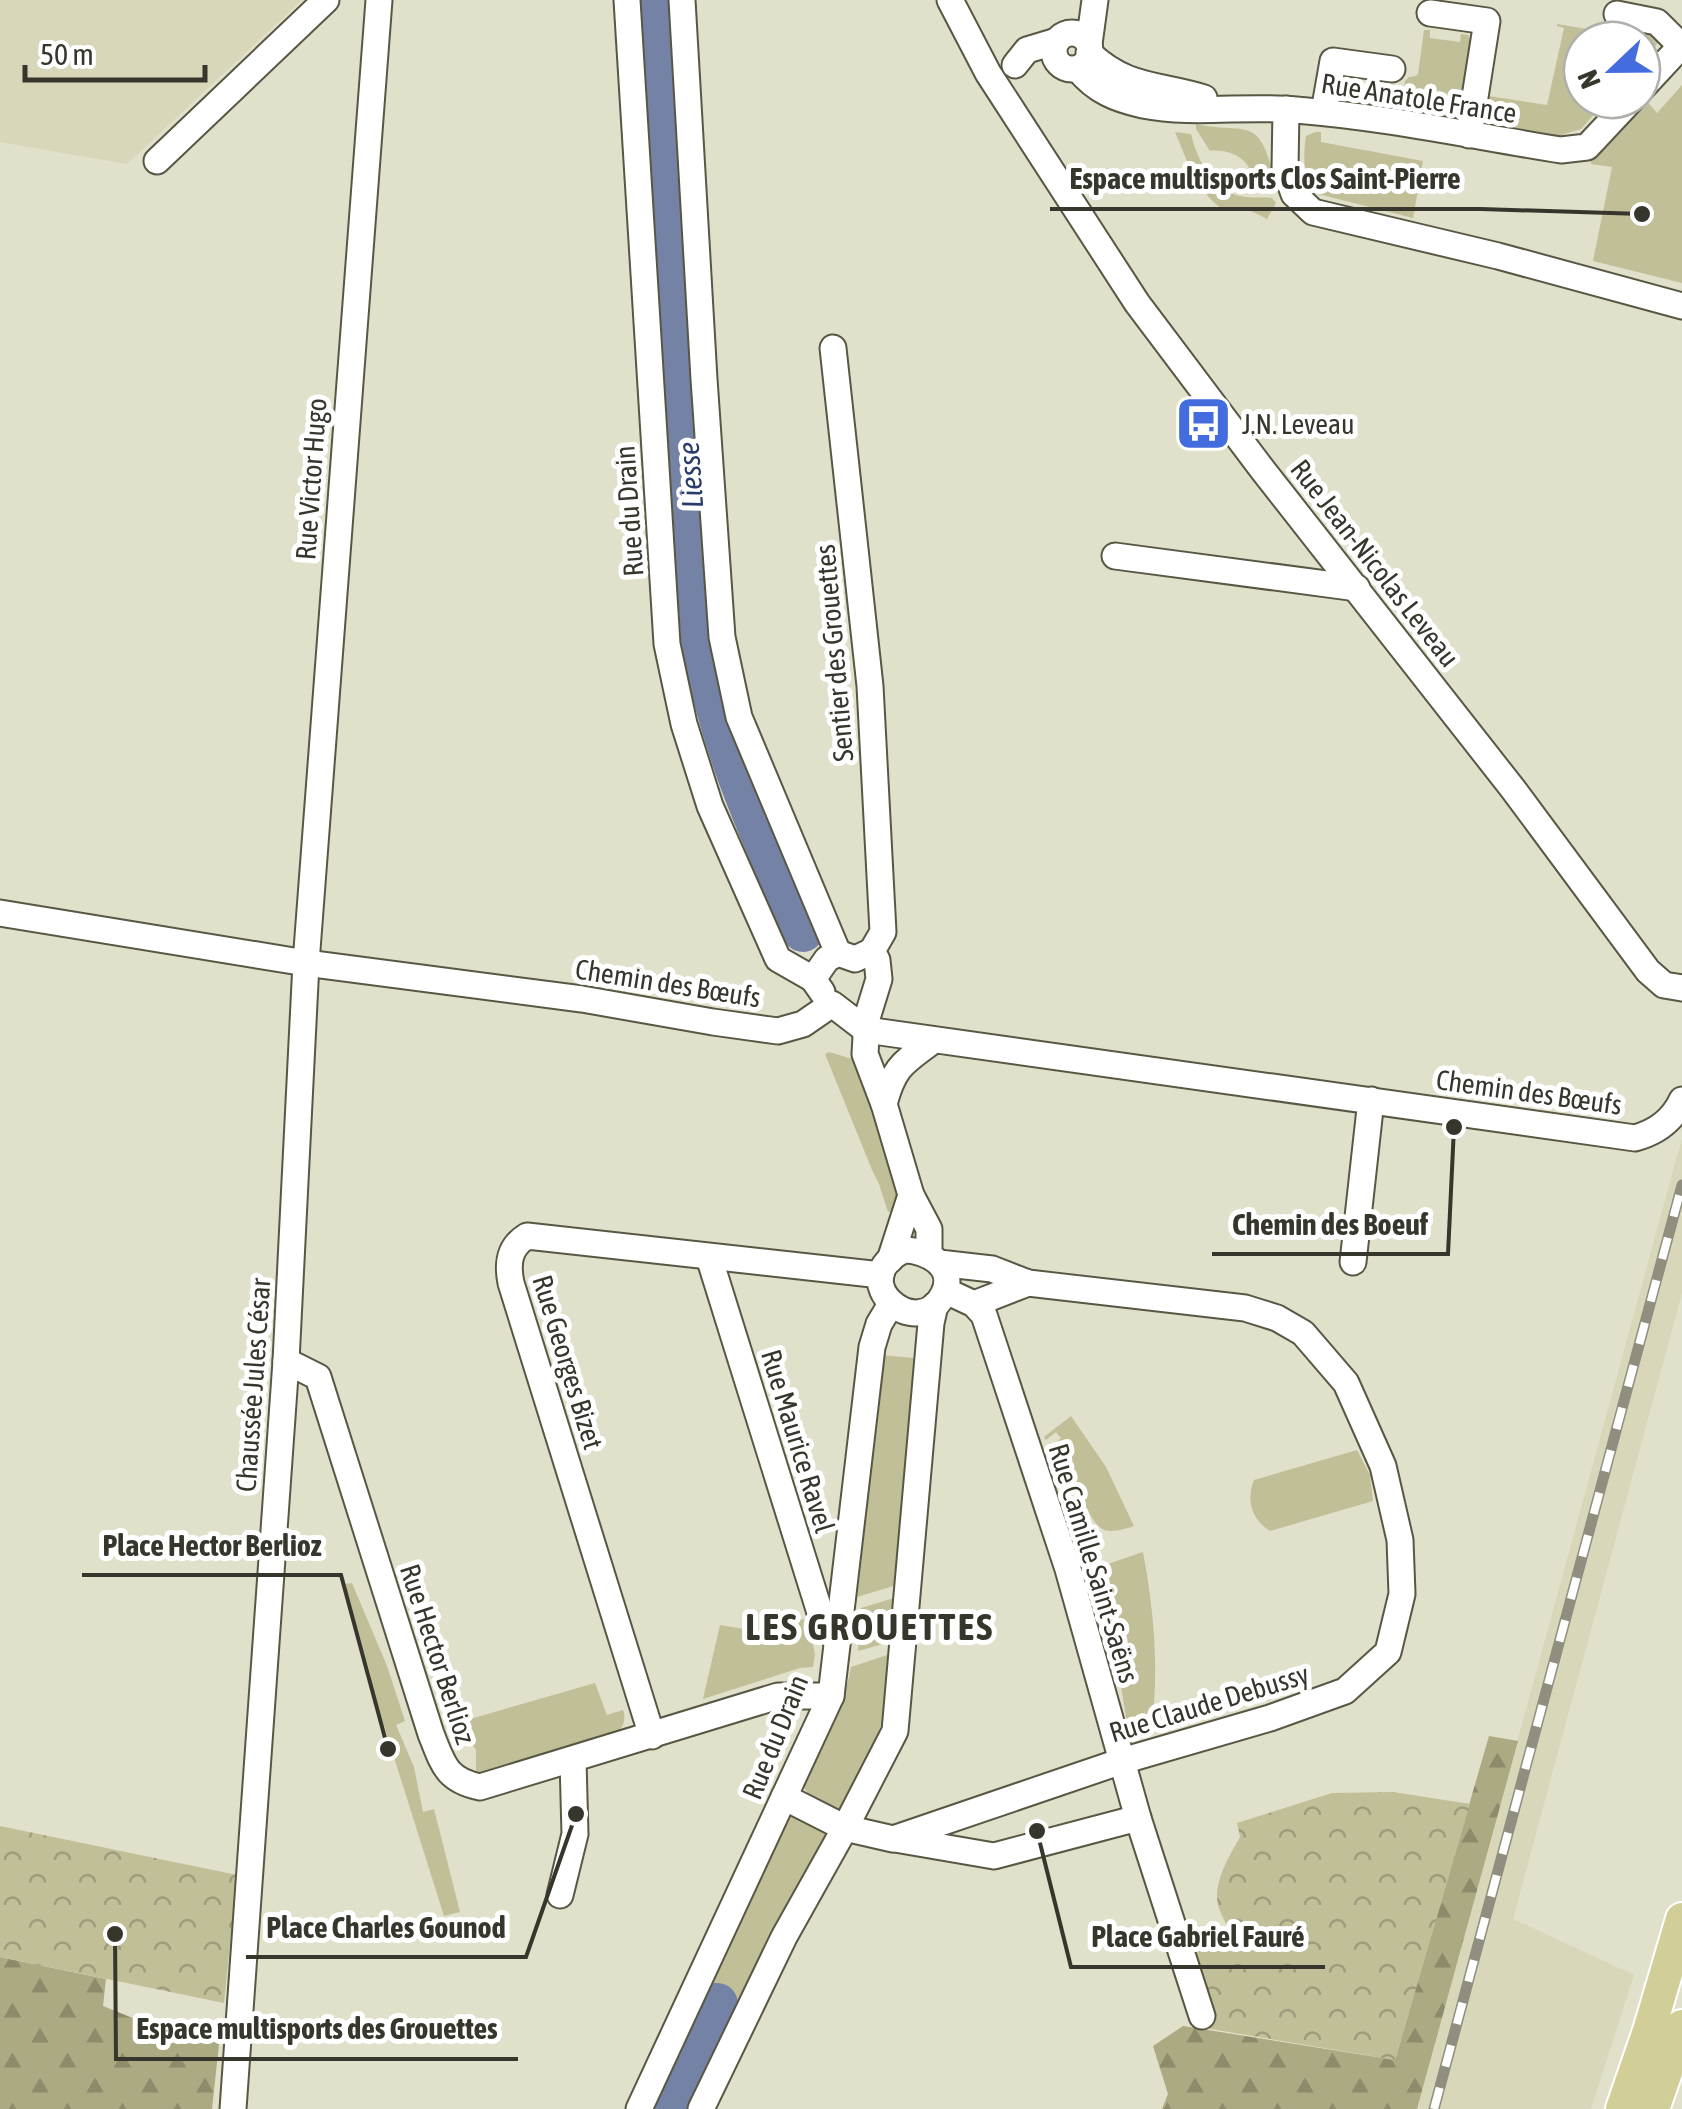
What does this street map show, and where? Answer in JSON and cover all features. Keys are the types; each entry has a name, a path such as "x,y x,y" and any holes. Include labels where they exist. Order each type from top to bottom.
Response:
{"main road":[{"path":"1622,2109 1682,1921"},
{"path":"1653,2109 1682,2026"}],"street":[{"path":"157,161 326,0"},
{"name":"Rue Victor Hugo","path":"306,963 379,0"},
{"name":"Rue du Drain","path":"627,0 667,644 684,724 710,806 778,959 813,979 832,1004"},
{"path":"682,0 714,539 729,678 738,717 838,953 855,959 872,951"},
{"name":"Rue Jean-Nicolas Leveau","path":"950,0 988,72 1137,303 1513,789 1648,971 1664,985 1682,988"},
{"path":"1072,51 1084,0"},
{"path":"988,72 1014,65 1034,69 1072,51 1094,0"},
{"path":"1624,7 1657,22 1675,40"},
{"path":"1430,13 1487,21 1468,135"},
{"name":"Rue Anatole France","path":"1072,51 1097,88 1148,106 1324,112 1561,150 1586,147 1611,120"},
{"path":"1324,112 1333,60 1392,69"},
{"path":"1286,109 1285,169 1294,194 1313,212 1498,256 1682,306"},
{"name":"Sentier des Grouettes","path":"832,348 870,686 883,932 872,951 879,980 869,1006 866,1030"},
{"path":"1115,556 1357,588"},
{"name":"Chemin des Bœufs","path":"0,913 306,963 582,999 778,1030 803,1024 832,1004 866,1030 1635,1138 1652,1134 1677,1108"},
{"path":"813,979 827,959 838,953"},
{"name":"Chaussée Jules César","path":"233,2109 286,1361 306,963"},
{"path":"701,2109 784,1937 894,1732 931,1323 944,1273 934,1259 930,1229 912,1195 865,1054 866,1030"},
{"path":"884,1104 892,1077 906,1059 934,1040"},
{"path":"1353,1262 1371,1100"},
{"path":"912,1195 886,1267 883,1294 891,1304 908,1312 920,1312 940,1298 974,1304"},
{"name":"Rue Georges Bizet","path":"652,1736 510,1283 508,1262 515,1245 528,1236 709,1257 886,1267"},
{"path":"886,1267 904,1250 992,1270 1028,1283"},
{"name":"Rue Maurice Ravel","path":"709,1257 822,1619 836,1640"},
{"name":"Rue Claude Debussy","path":"893,1839 1346,1691 1388,1652 1402,1594 1400,1540 1383,1466 1346,1383 1303,1333 1277,1318 1244,1308 1028,1283 974,1304"},
{"name":"Rue du Drain","path":"639,2109 831,1696 872,1347 891,1304"},
{"name":"Rue Camille Saint-Saëns","path":"974,1304 984,1314 1068,1569 1138,1818 1202,2016"},
{"name":"Rue Hector Berlioz","path":"286,1361 318,1377 431,1734 450,1776 480,1787 778,1696 831,1696"},
{"path":"560,1894 575,1834 573,1760"},
{"path":"784,1797 845,1828 994,1856 1138,1818"}],"shaded area":[{"path":"0,0 302,0 127,164 0,142"},
{"path":"1682,1138 1682,1293 1513,1919 1634,1975 1591,2109 1417,2109"}],"green space":[{"path":"1424,30 1430,30 1430,38 1460,42 1461,34 1468,35 1475,49 1467,119 1411,109 1413,96 1403,94 1405,81 1418,74"},
{"path":"1562,37 1562,120 1589,120 1581,129 1558,136 1479,122 1482,95 1547,105"},
{"path":"1682,85 1682,283 1593,261 1612,167 1591,164 1590,151 1622,120 1662,120 1662,107"},
{"path":"1196,124 1256,135 1284,191 1252,183 1245,162 1233,154 1210,151"},
{"path":"1175,132 1191,134 1203,166 1217,184 1236,195 1272,198 1276,203 1267,219 1239,208 1222,209 1213,201 1193,174"},
{"path":"1321,132 1321,142 1423,161 1413,218 1314,193 1304,158 1306,136"},
{"path":"825,1054 856,1060 897,1190 899,1201 895,1211 888,1212"},
{"path":"881,1355 925,1359 900,1584 857,1597"},
{"path":"1071,1416 1106,1467 1134,1526 1107,1531 1097,1525 1083,1501 1085,1497 1067,1476 1052,1446 1061,1438 1056,1432 1046,1440 1044,1437"},
{"path":"1357,1450 1370,1475 1373,1501 1270,1531 1258,1521 1250,1495 1254,1480"},
{"path":"1143,1552 1155,1661 1152,1727 1143,1735 1127,1723 1102,1566"},
{"path":"352,1583 405,1721 396,1725 414,1767 423,1812 434,1809 460,1912 444,1916 369,1678 345,1584"},
{"path":"894,1598 890,1642 858,1651 861,1608"},
{"path":"807,1618 815,1654 813,1667 703,1699 720,1625 762,1632"},
{"path":"893,1653 882,1722 841,1811 809,1795 802,1785 838,1714 851,1667"},
{"path":"595,1683 607,1715 623,1710 623,1725 613,1737 489,1775 476,1774 476,1750 462,1731 463,1721"},
{"path":"1489,1736 1518,1741 1417,2109 1162,2109 1168,2094 1153,2046 1183,2026 1395,2060"},
{"path":"1393,1792 1470,1804 1395,2060 1205,2028 1180,1946 1230,1931 1219,1908 1217,1890 1240,1837 1237,1823 1332,1793"},
{"path":"793,1813 830,1835 732,2018 702,2002 786,1815"},
{"path":"0,1826 237,1875 224,2003 0,1957"},
{"path":"0,1957 106,1979 103,2006 145,2023 221,2026 212,2109 0,2109"}],"waterway":[{"name":"Liesse","path":"658,2 702,640 730,753 803,931"},
{"name":"Liesse","path":"670,2109 717,2004"}],"railway":[{"path":"1434,2109 1682,1185"}],"place":[{"name":"Espace multisports Clos Saint-Pierre","path":"1642,214"},
{"name":"J.N. Leveau","path":"1203,424"},
{"name":"Chemin des Boeuf","path":"1454,1127"},
{"name":"Place Hector Berlioz","path":"388,1749"},
{"name":"Place Charles Gounod","path":"576,1814"},
{"name":"Place Gabriel Fauré","path":"1037,1831"},
{"name":"Espace multisports des Grouettes","path":"115,1934"}],"district":[{"name":"LES GROUETTES","path":"870,1626"}]}
